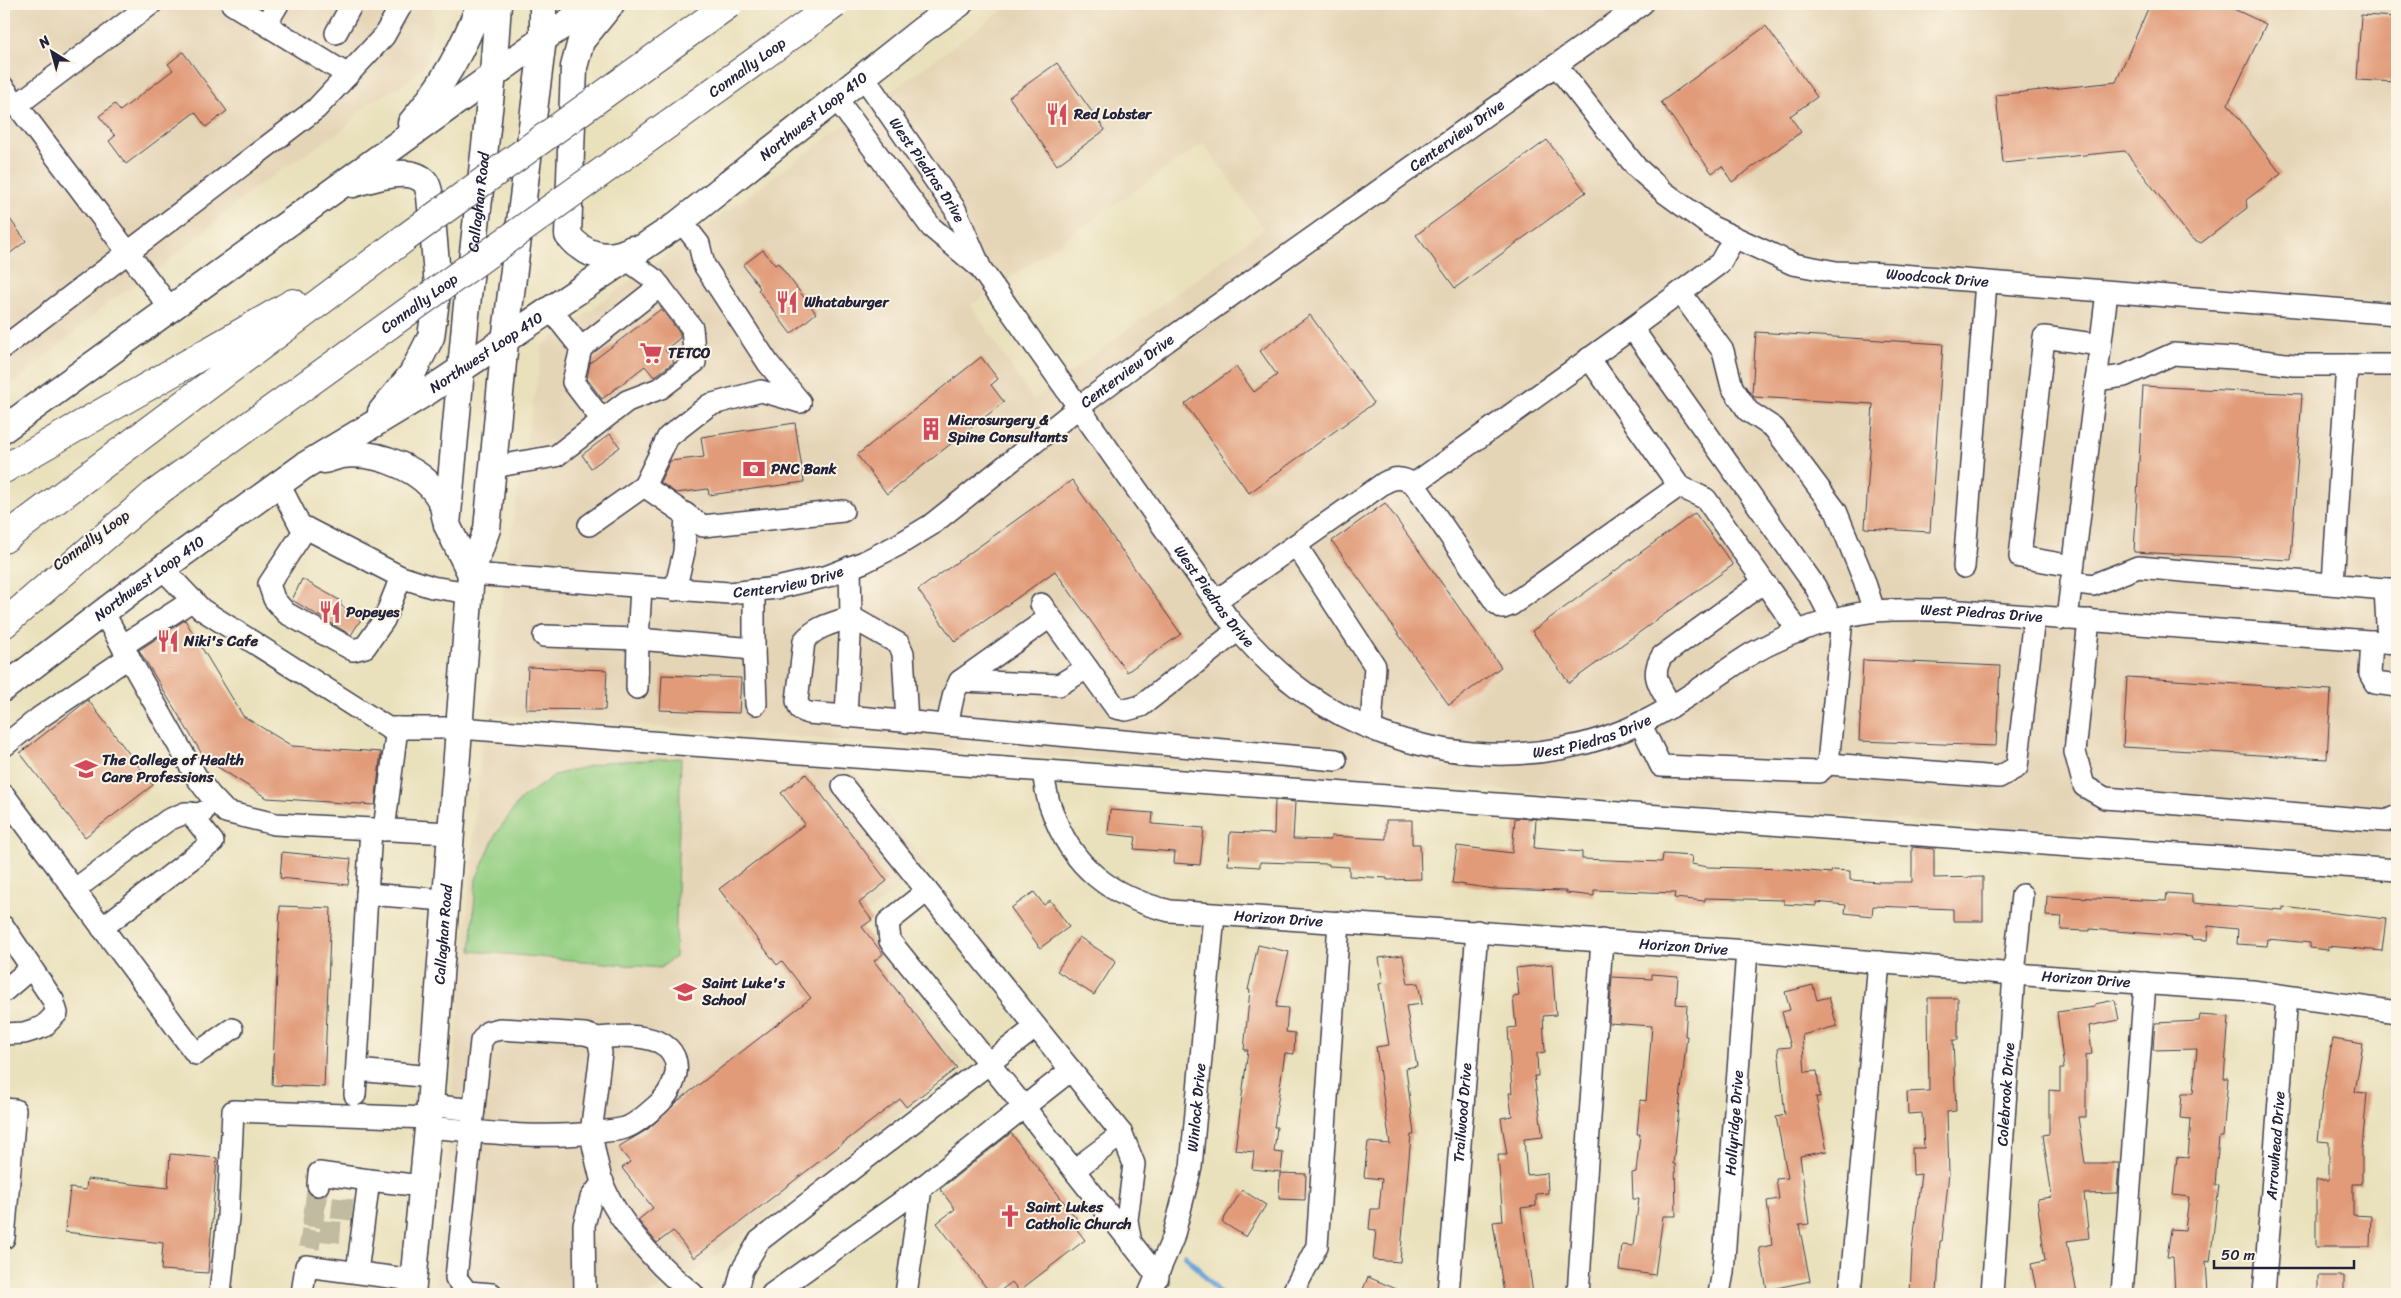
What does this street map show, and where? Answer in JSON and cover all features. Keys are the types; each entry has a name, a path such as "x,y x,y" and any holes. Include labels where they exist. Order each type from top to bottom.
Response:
{"highway":[{"path":"4,539 405,238 729,4"},
{"name":"Connally Loop","path":"4,603 835,4"},
{"path":"4,469 405,238"},
{"path":"4,624 153,495"}],"main road":[{"path":"385,154 432,99 457,59 480,4"},
{"name":"Callaghan Road","path":"447,525 460,369 494,75 498,4"},
{"name":"Callaghan Road","path":"412,1287 429,1117 471,584 487,529 505,341 542,39 543,4"},
{"path":"4,429 542,39 595,4"},
{"path":"611,4 581,41 574,67 568,235 576,246 607,258 620,256 678,224"},
{"name":"Northwest Loop 410","path":"4,688 162,568 304,466 505,341 678,224 864,76 959,4"},
{"path":"334,190 383,175 401,174 419,177 426,183 430,196 438,286 431,336 412,374 370,426"},
{"path":"304,466 342,455 365,456 390,462 411,471 428,483 441,502 447,525 471,584"}],"street":[{"path":"17,105 151,4"},
{"path":"232,4 348,75"},
{"path":"266,24 278,4"},
{"path":"336,33 352,4"},
{"path":"4,347 316,109 384,36 402,4"},
{"name":"Centerview Drive","path":"306,528 401,577 432,587 471,584 641,588 729,593 777,588 819,578 850,567 898,545 930,525 1079,407 1336,220 1642,4"},
{"name":"Woodcock Drive","path":"1556,65 1636,167 1691,213 1734,238 1793,264 1836,272 2397,314"},
{"name":"West Piedras Drive","path":"864,76 955,209 982,269 1238,630 1276,670 1305,692 1333,710 1401,740 1436,749 1466,753 1540,752 1576,745 1640,724 1671,707 1751,655 1799,632 1874,611 1947,610 2386,642"},
{"path":"4,88 170,308"},
{"name":"West Piedras Drive","path":"836,98 930,227 982,269"},
{"path":"589,525 644,486 668,437 709,405 761,391 800,402 762,355 704,265 699,244 678,224"},
{"path":"1414,484 1720,263 1734,238"},
{"path":"493,467 556,456 627,401 661,388 695,362 692,328 655,280 626,259"},
{"path":"1964,567 1986,282"},
{"path":"602,420 573,382 581,348 660,286"},
{"path":"1681,292 1722,351 1732,387 1748,411 1774,428 1836,511 1864,580 1874,611"},
{"path":"2067,619 2107,292"},
{"path":"551,310 581,348"},
{"path":"1632,328 1815,586 1837,620 1828,764 1819,772 1661,766 1640,724"},
{"path":"2100,345 2044,337 2020,557 2072,574 2093,585 2138,567 2391,589 2386,642 2370,674 2375,683 2397,686"},
{"path":"2096,380 2124,376 2173,354 2248,359 2294,365 2397,365"},
{"path":"1589,358 1679,486 1706,499 1799,632"},
{"path":"2333,583 2347,365"},
{"path":"1217,600 1384,483 1394,478 1406,479 1414,484 1496,603 1503,608 1511,605 1679,486"},
{"path":"279,484 300,525 306,528 268,584 274,599 286,613 353,650 365,647 384,620 401,577"},
{"path":"644,486 703,526 843,511"},
{"path":"675,590 684,552 686,514"},
{"path":"1296,545 1375,666 1371,728"},
{"path":"846,716 851,617 850,567"},
{"path":"162,568 201,609 388,728 459,728 2168,851 2397,870"},
{"path":"1671,707 1655,677 1655,666 1662,656 1764,582"},
{"path":"637,688 641,588"},
{"path":"754,590 756,704"},
{"path":"4,746 193,600"},
{"path":"947,725 954,693 960,681 1045,610 1116,708 1126,710 1140,706 1238,630"},
{"path":"103,612 197,778 226,812 275,824 450,833"},
{"path":"907,722 904,653 899,644 851,617 810,633 804,641 797,701 800,709 808,713 907,722 1120,740 1336,760"},
{"path":"1828,764 1999,777 2017,768 2034,617"},
{"path":"2089,620 2075,752 2084,786 2105,798 2386,821 2397,816"},
{"path":"544,636 638,639 754,649"},
{"path":"960,681 1059,685 1072,680 1087,668"},
{"path":"1120,740 1126,710"},
{"path":"355,1095 367,894 397,728"},
{"name":"Horizon Drive","path":"1043,770 1050,807 1062,836 1070,849 1090,872 1115,891 1143,904 1170,911 1602,940 2014,974 2252,991 2397,1012"},
{"path":"843,786 1122,1134 1134,1164 1127,1220 1131,1244"},
{"path":"4,795 196,1054 232,1029"},
{"path":"74,890 168,820 190,813 201,814 216,802"},
{"path":"102,928 213,842 190,813"},
{"path":"927,891 888,922 890,941 1024,1107 1131,1244 1154,1286"},
{"path":"367,894 445,900"},
{"name":"Colebrook Drive","path":"1992,1294 2014,974 2022,895"},
{"name":"Winlock Drive","path":"1154,1286 1173,1238 1191,1167 1214,915"},
{"path":"1292,1294 1317,1246 1339,922"},
{"path":"4,927 53,1000 57,1013 43,1027 24,1033 4,1034"},
{"name":"Trailwood Drive","path":"1448,1294 1478,931"},
{"path":"1578,1294 1602,940"},
{"name":"Hollyridge Drive","path":"1719,1294 1723,1272 1747,951"},
{"path":"1850,1294 1879,962"},
{"path":"4,991 31,968"},
{"path":"2122,1294 2146,983"},
{"name":"Arrowhead Drive","path":"2264,1294 2286,997"},
{"path":"736,1294 742,1270 759,1241 1036,1027"},
{"path":"220,1294 228,1217 233,1111 429,1117 473,1121 553,1135 591,1133 626,1128 661,1103 675,1082 677,1075 674,1058 670,1050 660,1043 626,1036 598,1038 585,1034 500,1029 488,1032 481,1041 473,1121 456,1278 467,1292 492,1294"},
{"path":"598,1038 601,1053 591,1133 603,1182 627,1225 669,1275 693,1294"},
{"path":"356,1070 432,1077"},
{"path":"772,1294 921,1188 1071,1070"},
{"path":"4,1109 16,1110 4,1238"},
{"path":"1074,1170 1122,1134"},
{"path":"318,1185 319,1173 422,1186"},
{"path":"356,1272 356,1234 359,1210 369,1180"},
{"path":"585,1294 584,1226 591,1198 603,1182"},
{"path":"906,1294 921,1188"},
{"path":"302,1294 308,1257 412,1287"}],"shaded area":[{"path":"4,4 432,4 433,27 426,63 404,84 367,104 344,129 253,189 157,271 113,299 19,379 4,389"},
{"path":"1011,4 2397,4 2397,857 488,714 510,538 543,345","holes":["1203,143 1264,229 1033,400 971,305"]},
{"name":"Saint Luke's School","path":"482,740 849,766 928,866 856,921 964,1064 697,1271 648,1294 435,1294"}],"green space":[{"path":"681,758 675,957 660,968 471,951 476,879 496,834 520,800 555,775 604,762"}],"building":[{"path":"2150,4 2223,4 2266,24 2228,104 2281,174 2246,200 2247,208 2201,243 2191,238 2125,151 2003,163 1996,95 2116,82"},
{"path":"2361,15 2397,17 2397,82 2357,80"},
{"path":"1766,26 1817,97 1790,116 1801,132 1732,182 1722,166 1712,173 1661,102"},
{"path":"183,52 227,111 206,127 195,112 126,164 109,141 115,136 99,116 115,104 120,111 173,70 168,64"},
{"name":"Red Lobster","path":"1057,63 1105,130 1057,165 1009,97"},
{"path":"1547,140 1586,192 1455,288 1416,235"},
{"path":"4,211 26,241 4,258"},
{"name":"Whataburger","path":"763,250 775,265 778,263 816,313 791,334 758,290 760,288 743,265"},
{"path":"661,309 680,333 680,338 665,350 674,362 654,377 645,366 602,399 587,379 590,363"},
{"path":"1310,315 1374,403 1249,493 1185,404 1236,367 1254,392 1277,375 1260,351"},
{"path":"1756,332 1943,344 1930,532 1865,528 1873,404 1754,397 1752,394"},
{"name":"Microsurgery & Spine Consultants","path":"981,357 998,379 991,385 1004,402 887,494 857,455"},
{"path":"2143,386 2302,394 2291,560 2134,552"},
{"name":"PNC Bank","path":"795,423 804,482 709,495 708,489 676,493 660,482 670,461 704,457 701,437"},
{"path":"610,434 620,447 591,468 582,455"},
{"path":"1072,480 1181,634 1127,672 1055,571 955,642 918,590"},
{"path":"1385,503 1501,667 1449,705 1332,541"},
{"path":"1695,513 1733,565 1569,683 1532,631"},
{"name":"Popeyes","path":"302,579 341,601 340,605 362,618 351,635 292,600"},
{"path":"185,620 243,716 292,746 381,752 375,805 267,798 205,759 139,650"},
{"path":"1863,660 2000,666 1996,746 1859,741"},
{"path":"528,667 607,670 605,710 526,709"},
{"path":"662,675 741,678 739,713 660,710"},
{"path":"2127,677 2331,690 2327,759 2123,747"},
{"name":"The College of Health Care Professions","path":"88,700 153,785 85,837 20,753"},
{"path":"806,774 887,881 859,903 872,920 862,927 883,954 874,961 957,1068 906,1107 900,1099 694,1258 673,1231 657,1243 638,1220 653,1208 622,1168 630,1162 618,1147 648,1129 678,1101 811,998 782,961 777,965 719,889 805,824 781,793"},
{"path":"1275,800 1295,802 1293,839 1330,840 1331,836 1386,839 1386,820 1412,820 1412,844 1420,844 1421,879 1387,880 1387,878 1349,876 1349,867 1329,866 1329,864 1260,862 1260,867 1228,865 1230,832 1274,834"},
{"path":"1110,810 1153,813 1152,824 1204,828 1200,865 1174,863 1175,852 1134,849 1136,837 1108,834"},
{"path":"1515,818 1536,819 1534,848 1582,852 1582,859 1662,862 1663,854 1692,856 1691,864 1708,867 1787,869 1831,873 1832,870 1850,871 1850,880 1912,882 1912,847 1934,849 1934,878 1983,877 1983,921 1953,921 1953,909 1873,906 1872,916 1845,913 1846,905 1816,902 1816,906 1784,904 1784,900 1705,898 1705,901 1674,898 1675,893 1594,890 1594,896 1566,893 1566,891 1494,889 1452,883 1457,846 1512,853"},
{"path":"282,852 351,859 348,885 280,878"},
{"path":"1034,892 1044,905 1050,900 1069,927 1040,948 1011,908"},
{"path":"2167,893 2192,895 2192,903 2283,910 2283,907 2386,919 2382,951 2328,946 2328,950 2310,948 2310,943 2268,939 2267,946 2237,944 2238,929 2208,926 2207,940 2191,939 2192,937 2090,929 2090,931 2061,930 2062,917 2046,916 2047,896 2166,901"},
{"path":"280,906 331,908 324,1087 272,1085"},
{"path":"1079,937 1116,961 1094,995 1057,971"},
{"path":"1258,945 1289,952 1276,1007 1288,1008 1286,1032 1295,1033 1294,1054 1285,1053 1274,1127 1277,1127 1274,1152 1283,1153 1281,1172 1252,1169 1254,1152 1235,1150 1248,1050 1244,1050 1250,990 1248,990"},
{"path":"1403,955 1408,984 1418,983 1422,1004 1406,1006 1417,1066 1406,1068 1414,1135 1411,1135 1400,1262 1373,1260 1376,1230 1369,1229 1371,1209 1379,1209 1382,1179 1364,1177 1368,1142 1390,1144 1376,1047 1389,1045 1379,984 1383,983 1379,958"},
{"path":"1552,964 1556,1015 1543,1016 1545,1052 1537,1053 1538,1076 1534,1076 1543,1137 1524,1139 1527,1175 1547,1173 1548,1193 1536,1194 1536,1206 1521,1208 1533,1294 1504,1294 1493,1222 1503,1221 1498,1155 1507,1155 1501,1118 1512,1116 1509,1093 1512,1093 1508,1028 1516,1027 1513,997 1519,996 1516,968"},
{"path":"1652,974 1678,976 1676,1004 1687,1005 1685,1036 1687,1036 1673,1164 1675,1164 1676,1216 1663,1216 1655,1275 1619,1270 1622,1245 1633,1246 1639,1199 1633,1199 1632,1173 1636,1172 1640,1134 1637,1134 1640,1100 1646,1101 1652,1026 1609,1023 1612,977 1652,979"},
{"path":"1813,985 1817,1000 1829,997 1837,1026 1802,1035 1805,1072 1817,1071 1820,1097 1816,1097 1827,1151 1800,1156 1809,1224 1799,1225 1810,1281 1767,1290 1759,1248 1772,1245 1767,1201 1779,1199 1776,1179 1788,1178 1776,1117 1785,1115 1778,1048 1791,1047 1782,1012 1790,1010 1785,992"},
{"path":"1928,998 1958,998 1958,1040 1953,1040 1956,1111 1947,1112 1949,1173 1942,1241 1940,1241 1937,1294 1910,1294 1912,1251 1921,1174 1913,1175 1912,1148 1924,1148 1922,1113 1908,1114 1907,1092 1929,1091"},
{"path":"2115,1000 2119,1020 2089,1026 2092,1054 2086,1055 2086,1117 2078,1117 2085,1163 2119,1163 2117,1193 2084,1194 2089,1238 2067,1241 2077,1294 2037,1294 2031,1264 2045,1261 2037,1199 2052,1197 2043,1135 2049,1134 2049,1090 2060,1091 2060,1069 2064,1069 2057,1012 2095,1007 2095,1004"},
{"path":"2200,1015 2229,1017 2224,1078 2228,1078 2223,1137 2219,1137 2215,1185 2219,1185 2210,1262 2206,1261 2208,1294 2175,1294 2173,1257 2167,1257 2171,1229 2185,1230 2189,1197 2173,1195 2177,1157 2188,1158 2191,1119 2180,1118 2182,1093 2193,1093 2197,1049 2153,1050 2155,1023 2199,1021"},
{"path":"2333,1039 2363,1044 2355,1092 2367,1093 2362,1149 2362,1184 2353,1184 2353,1215 2371,1216 2370,1247 2316,1247 2316,1180 2329,1180 2329,1142 2318,1141 2323,1090"},
{"name":"Saint Lukes Catholic Church","path":"1011,1133 1080,1223 1075,1227 1085,1240 1019,1291 1012,1282 996,1294 991,1294 937,1223 955,1209 940,1189"},
{"path":"170,1154 217,1158 208,1273 161,1270 163,1243 65,1232 70,1188 86,1190 87,1179 168,1188"},
{"path":"1280,1173 1306,1174 1305,1200 1279,1199"},
{"path":"1242,1190 1266,1205 1246,1237 1222,1222"},
{"path":"2318,1276 2344,1276 2344,1294 2318,1294"},
{"path":"1368,1277 1408,1294 1361,1294"}],"waterway":[{"path":"1185,1255 1221,1294"}],"tunnel":[{"path":"317,1191 315,1206 353,1210"},
{"path":"315,1206 312,1230 350,1233"},
{"path":"309,1248 312,1230"}],"place":[{"name":"Red Lobster","path":"1057,114"},
{"name":"Whataburger","path":"787,302"},
{"name":"TETCO","path":"651,353"},
{"name":"Microsurgery & Spine Consultants","path":"931,429"},
{"name":"PNC Bank","path":"754,469"},
{"name":"Popeyes","path":"330,612"},
{"name":"Niki's Cafe","path":"168,641"},
{"name":"The College of Health Care Professions","path":"86,769"},
{"name":"Saint Luke's School","path":"685,992"},
{"name":"Saint Lukes Catholic Church","path":"1010,1216"}]}
